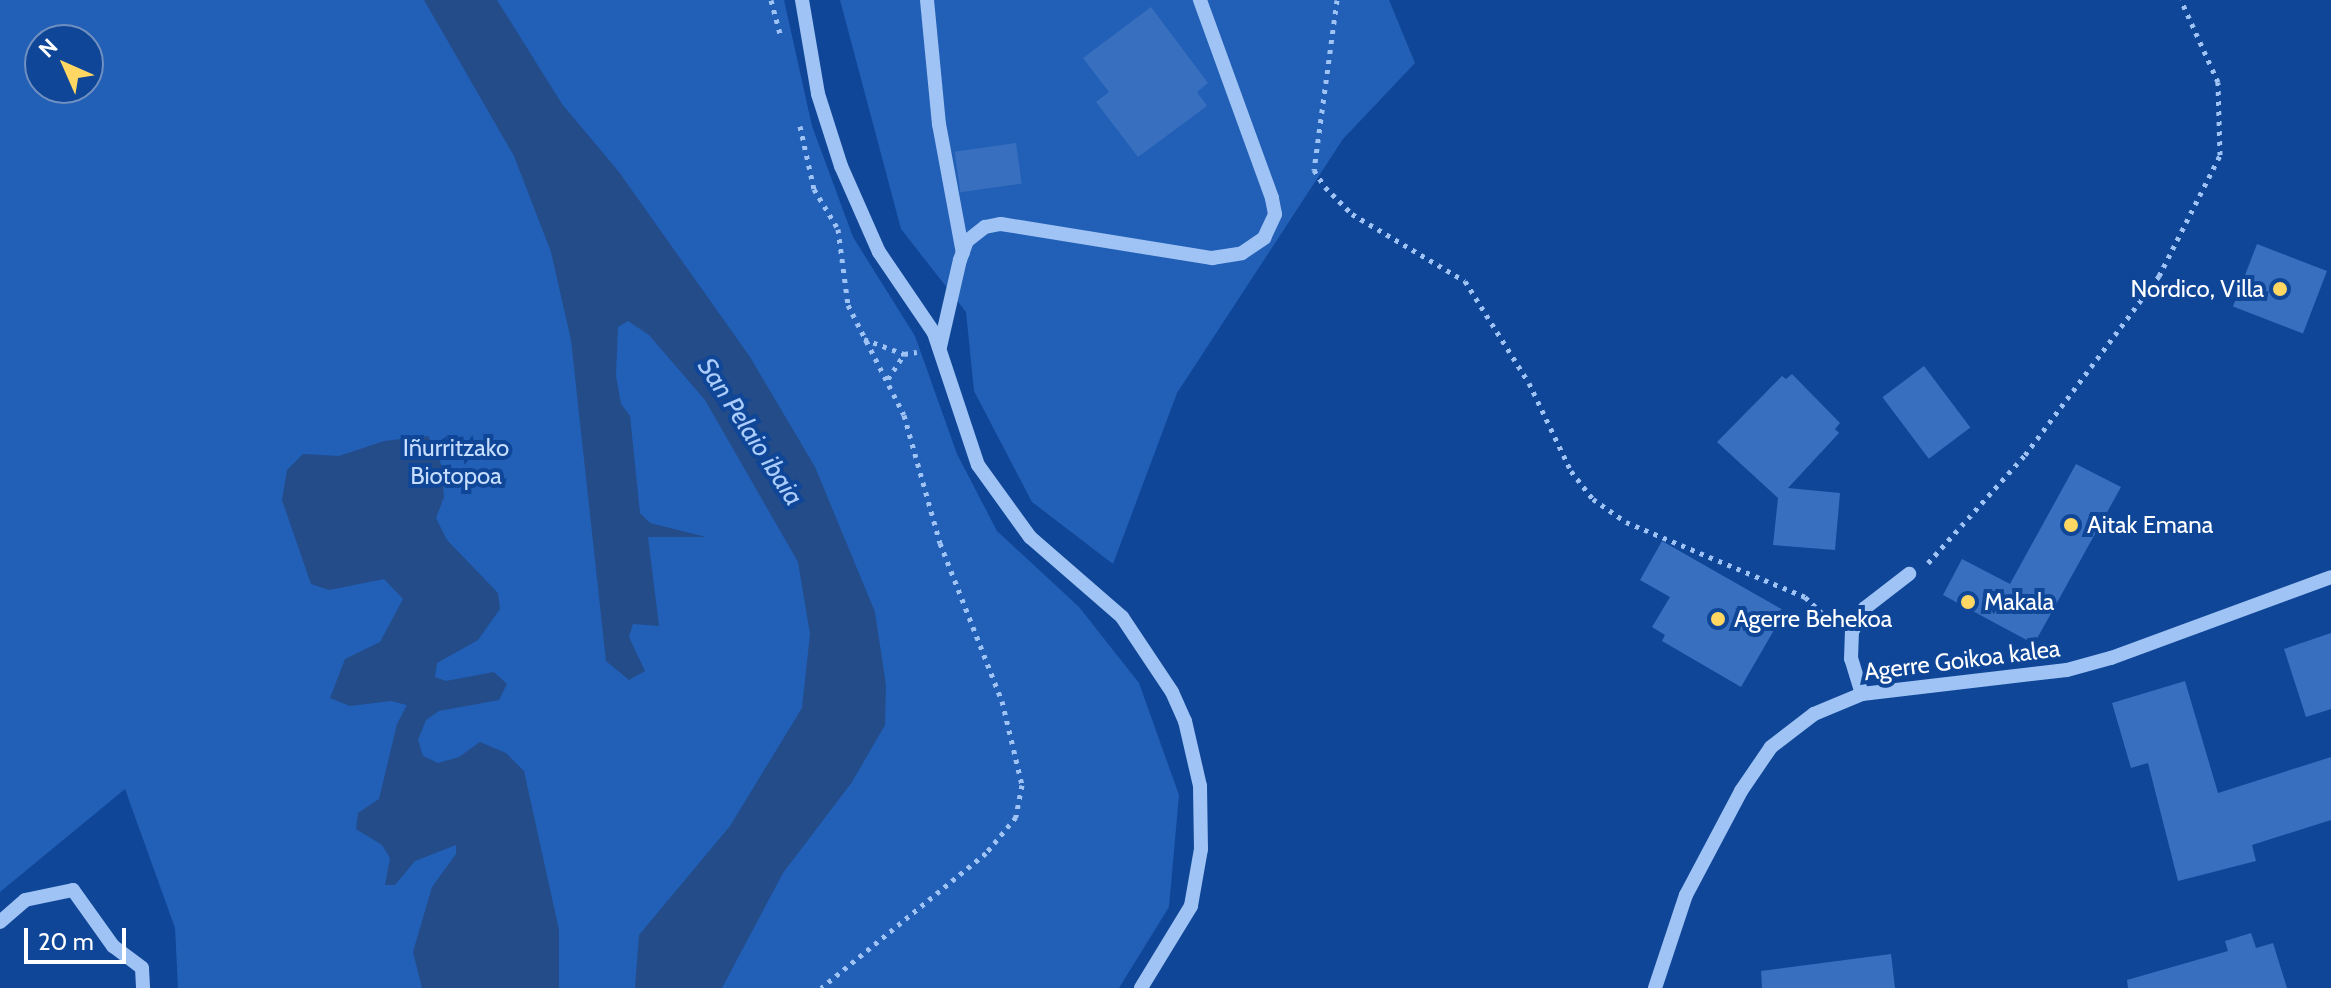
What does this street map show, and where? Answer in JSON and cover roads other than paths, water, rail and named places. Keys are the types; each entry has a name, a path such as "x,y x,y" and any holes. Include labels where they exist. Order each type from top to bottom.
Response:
{"street":[{"path":"802,0 818,94 853,199 879,252 940,348 978,465 1030,537 1135,634 1172,692 1195,754 1203,819 1191,906 1141,988"},
{"path":"927,0 939,124 963,254"},
{"path":"940,348 963,254 977,232 1001,224 1212,258 1254,247 1275,214 1226,84 1200,0"},
{"path":"1862,694 1851,659 1852,632 1865,608 1909,574"},
{"name":"Agerre Goikoa kalea","path":"1655,988 1686,895 1755,768 1792,729 1862,694 2067,670 2331,577"},
{"path":"0,922 25,900 73,890 113,946 142,968 143,988"}],"water":[{"name":"San Pelaio ibaia","path":"424,0 497,0 562,104 619,172 750,357 815,467 875,612 886,685 885,725 852,782 783,873 722,988 635,988 639,935 730,826 802,708 810,634 798,562 705,400 649,335 628,321 618,327 616,376 621,404 630,416 640,513 650,523 706,537 648,537 659,626 633,624 629,637 645,671 629,680 606,661 571,340 551,252 514,156"},
{"path":"428,436 441,464 444,497 436,518 447,540 498,593 500,609 478,640 437,663 435,677 446,681 494,672 507,684 499,700 439,711 426,720 418,740 423,756 438,763 459,757 480,742 506,753 524,771 559,930 559,988 422,988 413,952 432,887 456,854 456,845 415,861 395,885 385,885 390,858 382,845 356,829 358,813 379,799 397,724 407,705 391,701 350,706 330,698 345,659 380,642 403,599 384,579 329,590 311,584 282,500 287,470 303,454 339,456 384,441"}],"place":[{"name":"Nordico, Villa","path":"2280,289"},
{"name":"Aitak Emana","path":"2071,525"},
{"name":"Makala","path":"1968,602"},
{"name":"Agerre Behekoa","path":"1718,619"}],"park label":[{"name":"Iñurritzako Biotopoa","path":"456,462"}]}
